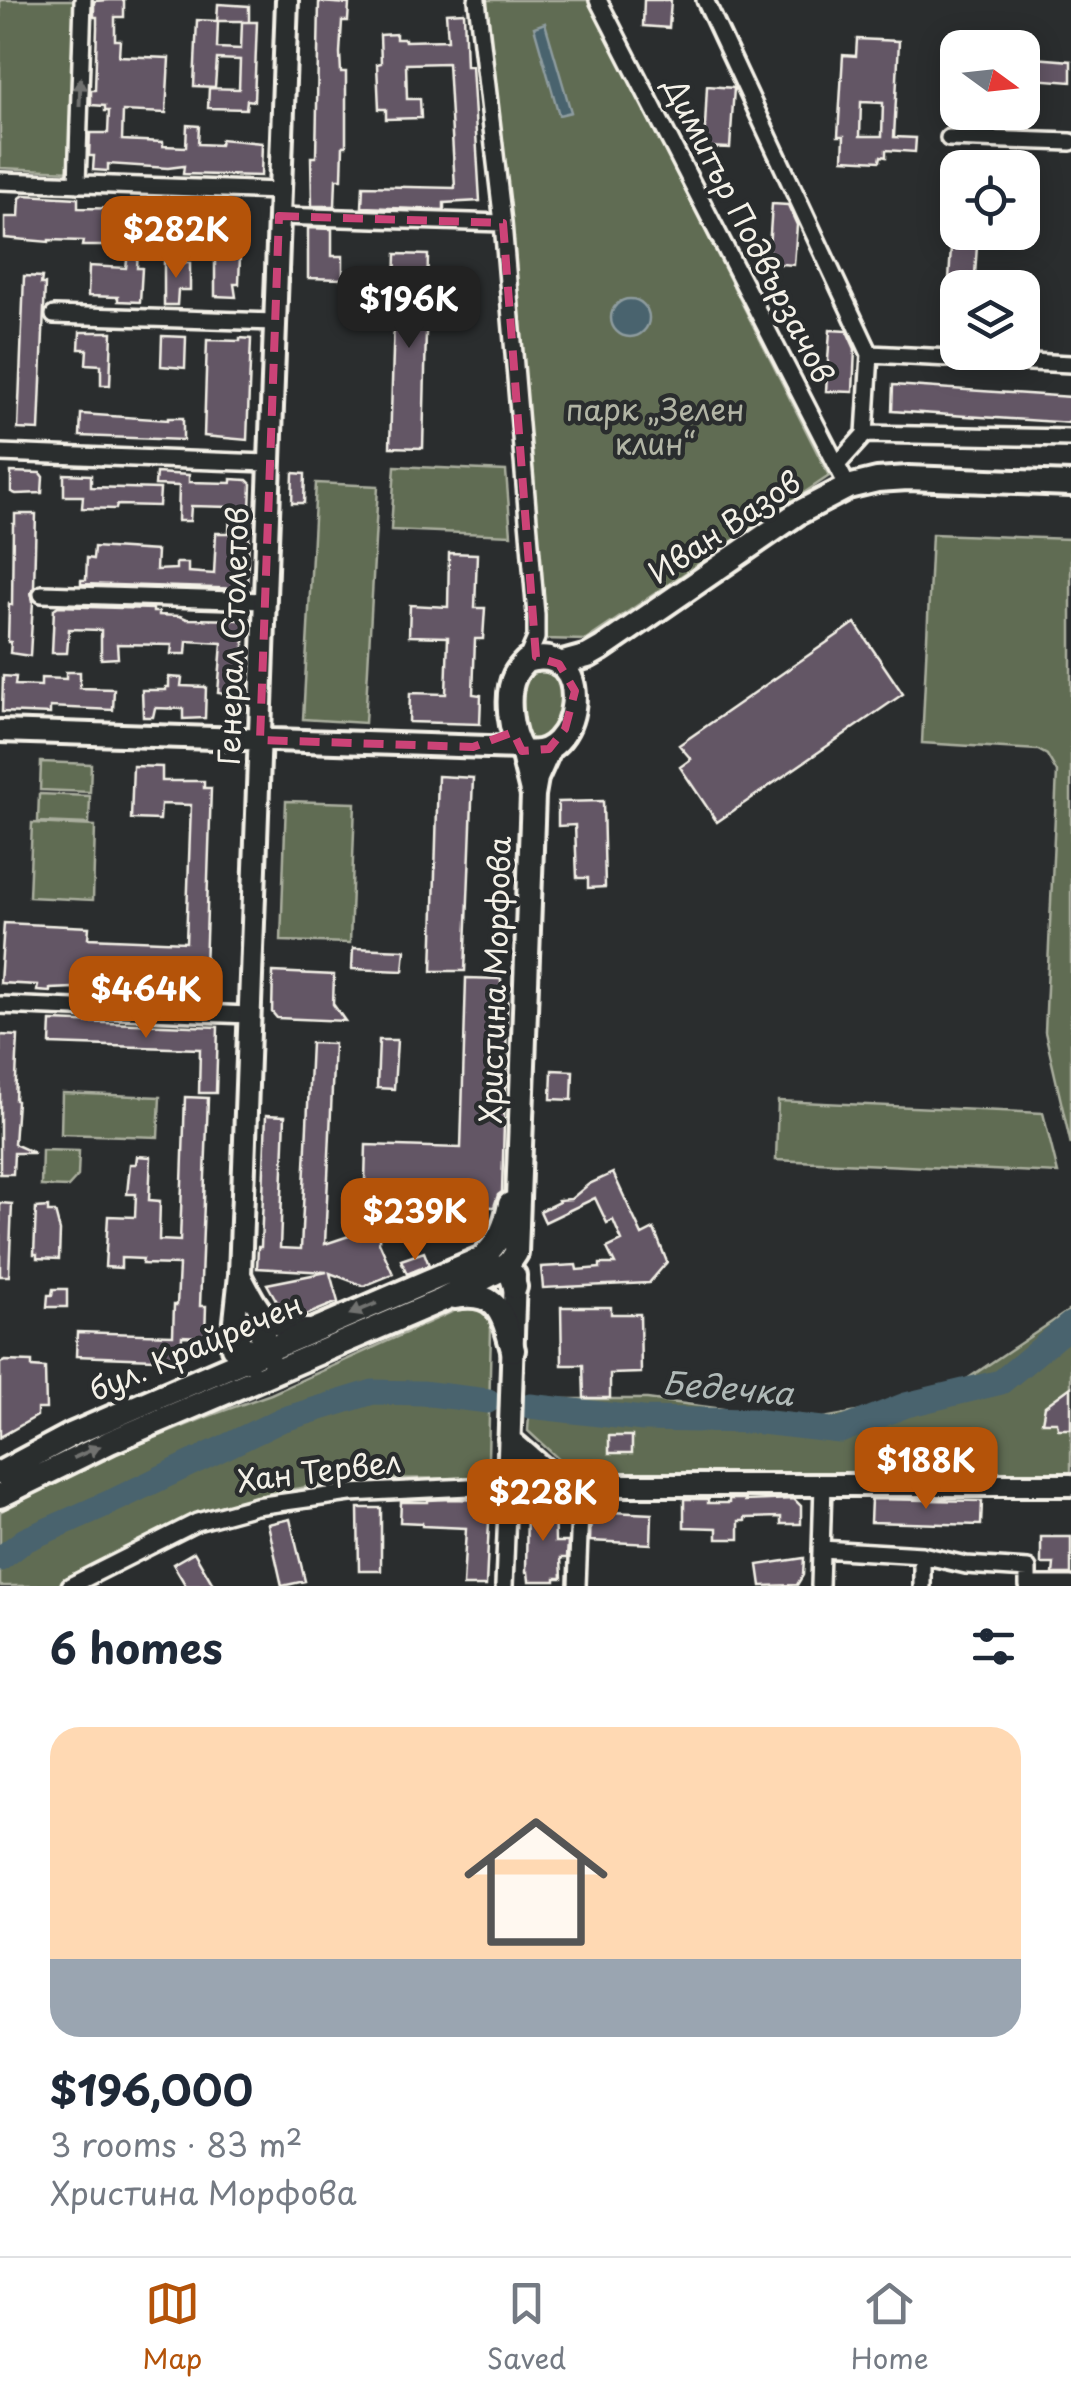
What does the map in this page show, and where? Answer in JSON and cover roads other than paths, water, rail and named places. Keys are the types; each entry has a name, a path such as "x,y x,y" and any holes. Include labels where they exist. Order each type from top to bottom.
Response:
{"main road":[{"name":"Иван Вазов","path":"556,662 575,660 602,648 798,513 848,486 908,478 1071,484"},
{"name":"Иван Вазов","path":"575,691 589,662 602,648"},
{"path":"542,658 556,662 568,672 575,691 565,729 549,749 536,753 520,749 512,716 515,675 526,661 542,658"},
{"name":"Христина Морфова","path":"520,749 533,795"},
{"name":"Христина Морфова","path":"511,1270 520,1156 533,795 549,749"},
{"path":"476,1261 491,1250 504,1226 520,1156"},
{"path":"476,1261 511,1270"},
{"name":"бул. Крайречен","path":"0,1496 221,1383 318,1340 476,1261"},
{"name":"бул. Крайречен","path":"318,1340 442,1300 511,1270"},
{"path":"442,1300 466,1295 487,1299 501,1312 512,1350"},
{"path":"255,1355 267,1318"},
{"path":"234,1332 241,1348 255,1355"},
{"path":"221,1383 255,1355 318,1340"},
{"name":"бул. Крайречен","path":"0,1473 73,1434 221,1383"}],"street":[{"path":"77,184 83,0"},
{"name":"Генерал Столетов","path":"221,1383 234,1332 240,1275 288,0"},
{"path":"477,0 503,223 536,615 536,638 526,661"},
{"name":"Димитър Подвързачов","path":"598,0 848,486"},
{"name":"Димитър Подвързачов","path":"706,0 870,354 1071,364"},
{"path":"948,138 1071,142"},
{"path":"0,181 280,190"},
{"path":"279,216 503,223"},
{"path":"54,315 276,322"},
{"path":"837,465 864,434 870,354"},
{"path":"864,434 1071,438"},
{"path":"0,453 270,463"},
{"path":"42,594 265,602"},
{"path":"536,615 542,638 556,662"},
{"path":"474,748 498,736 512,716"},
{"path":"0,731 520,749"},
{"path":"0,1005 249,1015"},
{"name":"Христина Морфова","path":"504,1586 511,1270"},
{"path":"240,1275 267,1318 318,1340"},
{"path":"510,1435 572,1486 577,1586"},
{"name":"Хан Тервел","path":"70,1586 197,1522 256,1506 350,1492 508,1484 1071,1485"},
{"path":"820,1586 822,1484"},
{"path":"821,1549 922,1555 966,1564 1028,1569 1028,1585 1071,1585"},
{"path":"922,1555 922,1586"}],"water":[{"path":"545,23 571,112 559,115 534,27"},
{"path":"630,299 643,305 649,318 643,331 630,337 617,331 611,318 617,305"}],"waterway":[{"name":"Бедечка","path":"530,1406 643,1419 752,1421 840,1431 906,1405 1001,1382 1071,1324"},
{"name":"Бедечка","path":"0,1559 25,1540 281,1420 373,1392 488,1401"}],"park label":[{"name":"парк „Зелен клин“","path":"655,428"}]}
